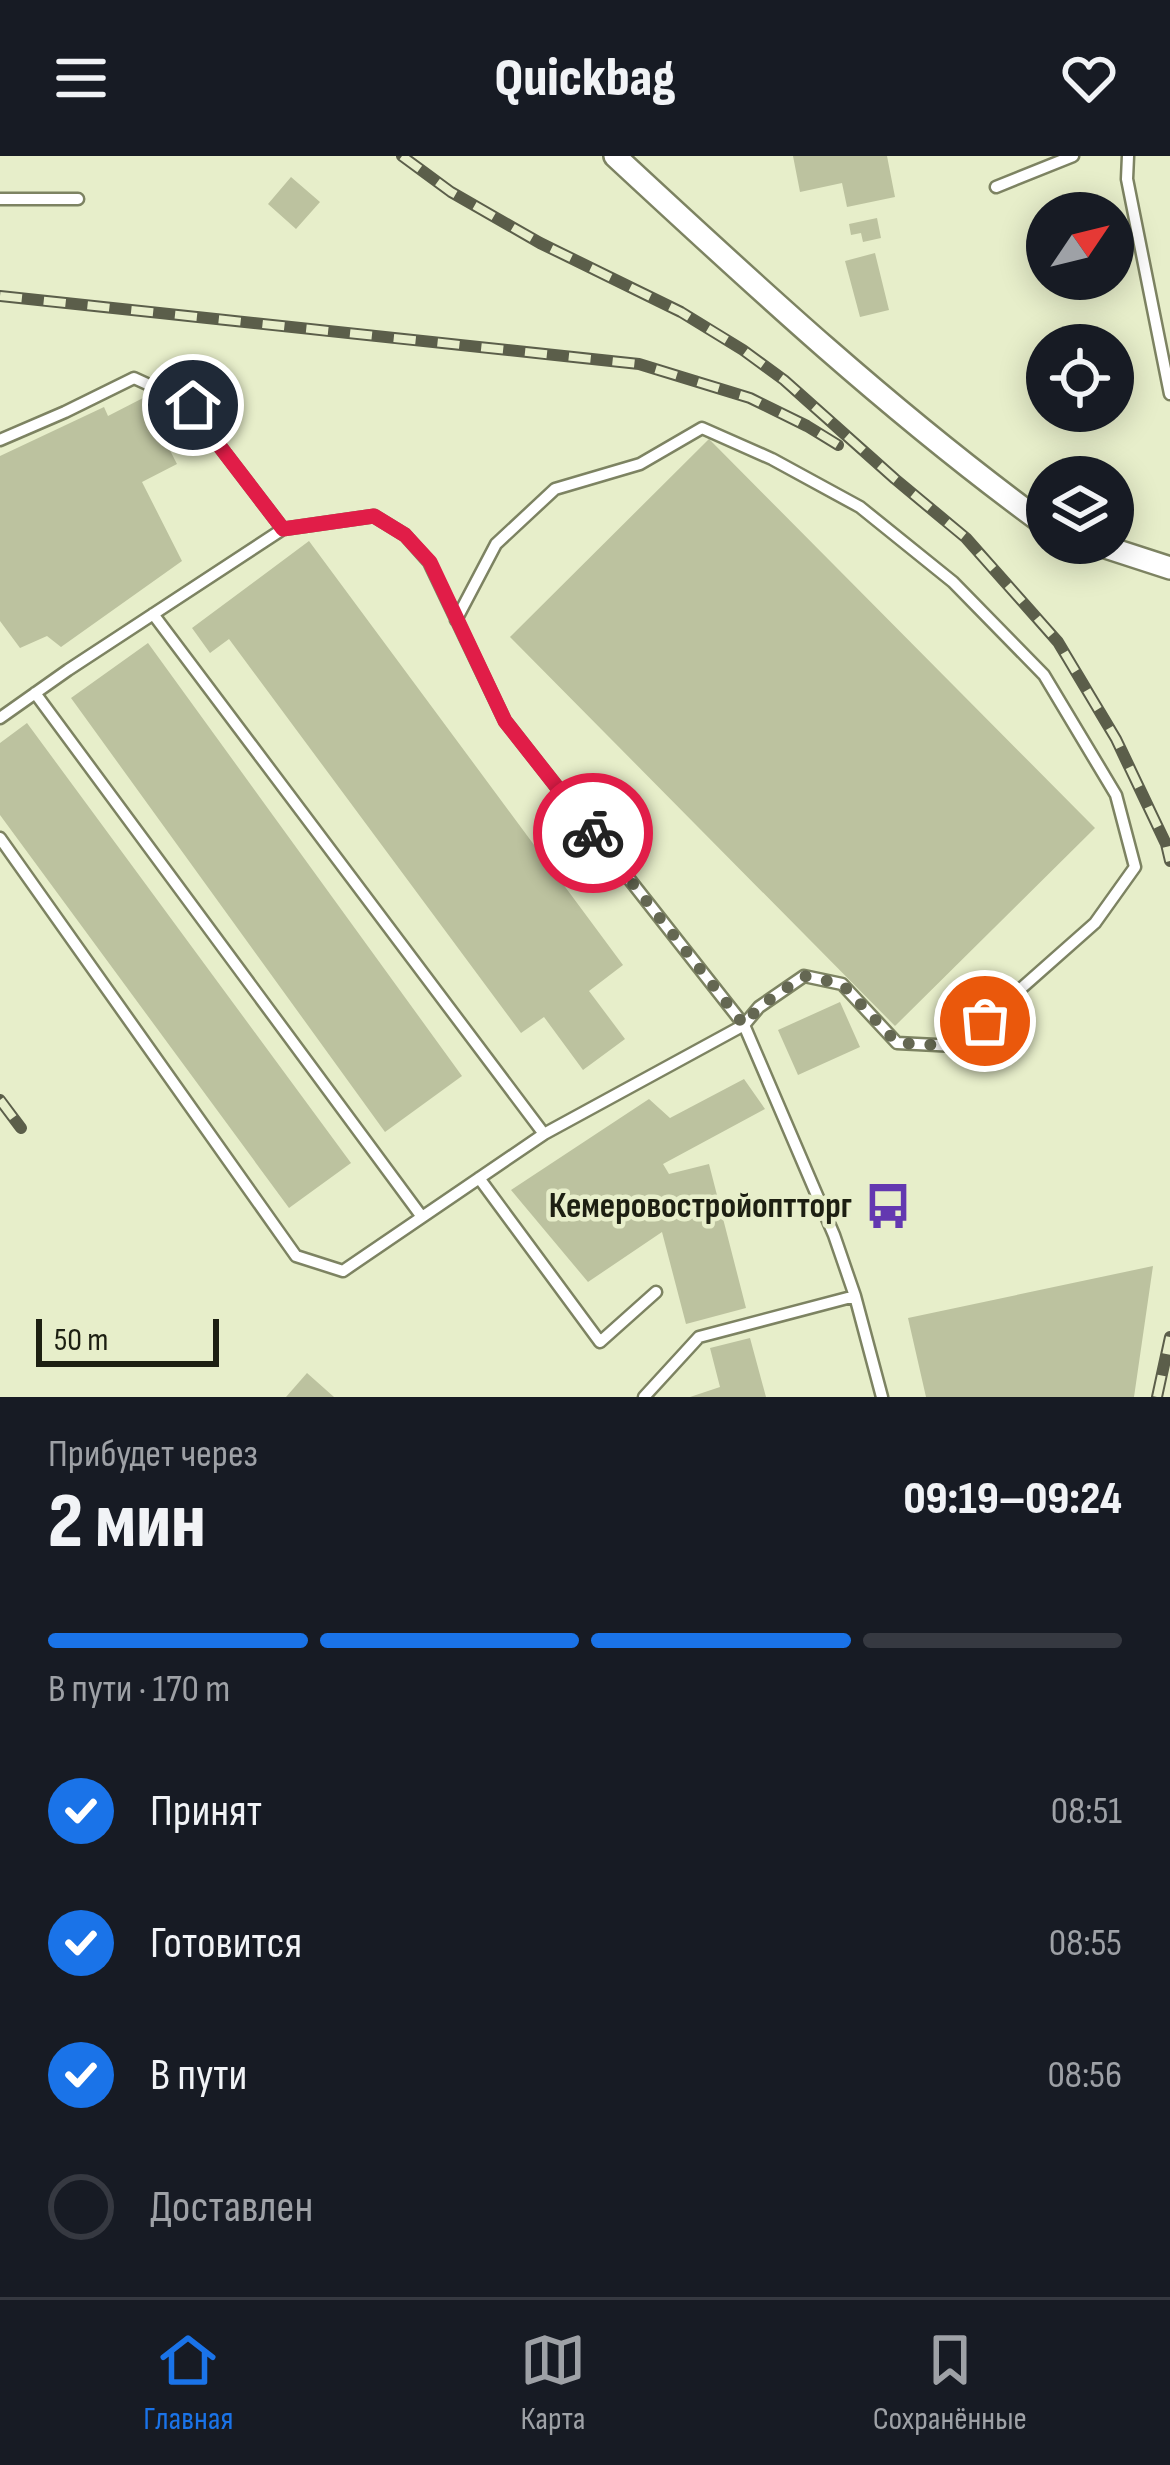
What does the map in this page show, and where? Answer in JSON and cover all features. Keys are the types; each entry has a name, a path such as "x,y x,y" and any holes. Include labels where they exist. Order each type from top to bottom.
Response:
{"street":[{"path":"615,156 756,287 964,466 1026,511"},
{"path":"1134,556 1170,568"}],"lane":[{"path":"996,187 1073,156"},
{"path":"1128,156 1126,179 1170,394"},
{"path":"0,199 78,199"},
{"path":"0,440 134,378 193,405 283,529"},
{"path":"0,838 296,1256 343,1271 544,1134 744,1025 759,1007 804,976 842,984 897,1043 956,1046 1095,923 1136,867 1116,795 1044,675 953,582 860,507 702,428 640,464 555,489 496,544 455,620"},
{"path":"0,718 283,529 374,516 405,535 430,562 505,721 744,1025 834,1235 882,1397"},
{"path":"154,614 544,1134"},
{"path":"35,693 422,1217"},
{"path":"479,1178 600,1342 656,1292"},
{"path":"644,1397 699,1337 855,1295"}],"building":[{"path":"793,156 887,156 895,197 847,207 842,183 800,192"},
{"path":"291,177 320,202 296,229 268,204"},
{"path":"877,218 881,238 863,242 861,233 851,235 849,224"},
{"path":"875,253 889,310 860,317 845,261"},
{"path":"143,398 177,464 142,482 182,561 61,647 47,636 20,648 0,621 0,456 104,407 108,416"},
{"path":"709,439 1095,828 895,1026 510,637"},
{"path":"309,541 623,965 589,991 625,1039 583,1070 544,1017 521,1033 229,639 210,653 192,628"},
{"path":"148,643 462,1076 385,1132 71,698"},
{"path":"27,723 351,1163 289,1208 0,815 0,743"},
{"path":"840,1002 860,1047 798,1075 778,1030"},
{"path":"744,1079 765,1109 663,1164 669,1174 709,1164 746,1308 686,1324 662,1232 588,1282 511,1190 649,1099 670,1118"},
{"path":"1153,1266 1134,1397 926,1397 908,1318"},
{"path":"750,1338 766,1397 690,1397 720,1387 710,1348"},
{"path":"307,1373 334,1397 286,1397"}],"railway":[{"path":"402,156 451,192 540,243 681,312 743,350 966,538 1058,642 1116,739 1170,861"},
{"path":"0,296 639,364 750,398 838,445"},
{"path":"0,1100 21,1128"},
{"path":"1157,1397 1170,1337"}],"way so far":[{"path":"593,833 744,1025 759,1007 804,976 842,984 897,1043 956,1046 985,1021"}],"place":[{"name":"Кемеровостройоптторг","path":"888,1206"}],"route":[{"path":"193,405 283,529 374,516 405,535 430,562 505,721 593,833"}]}
